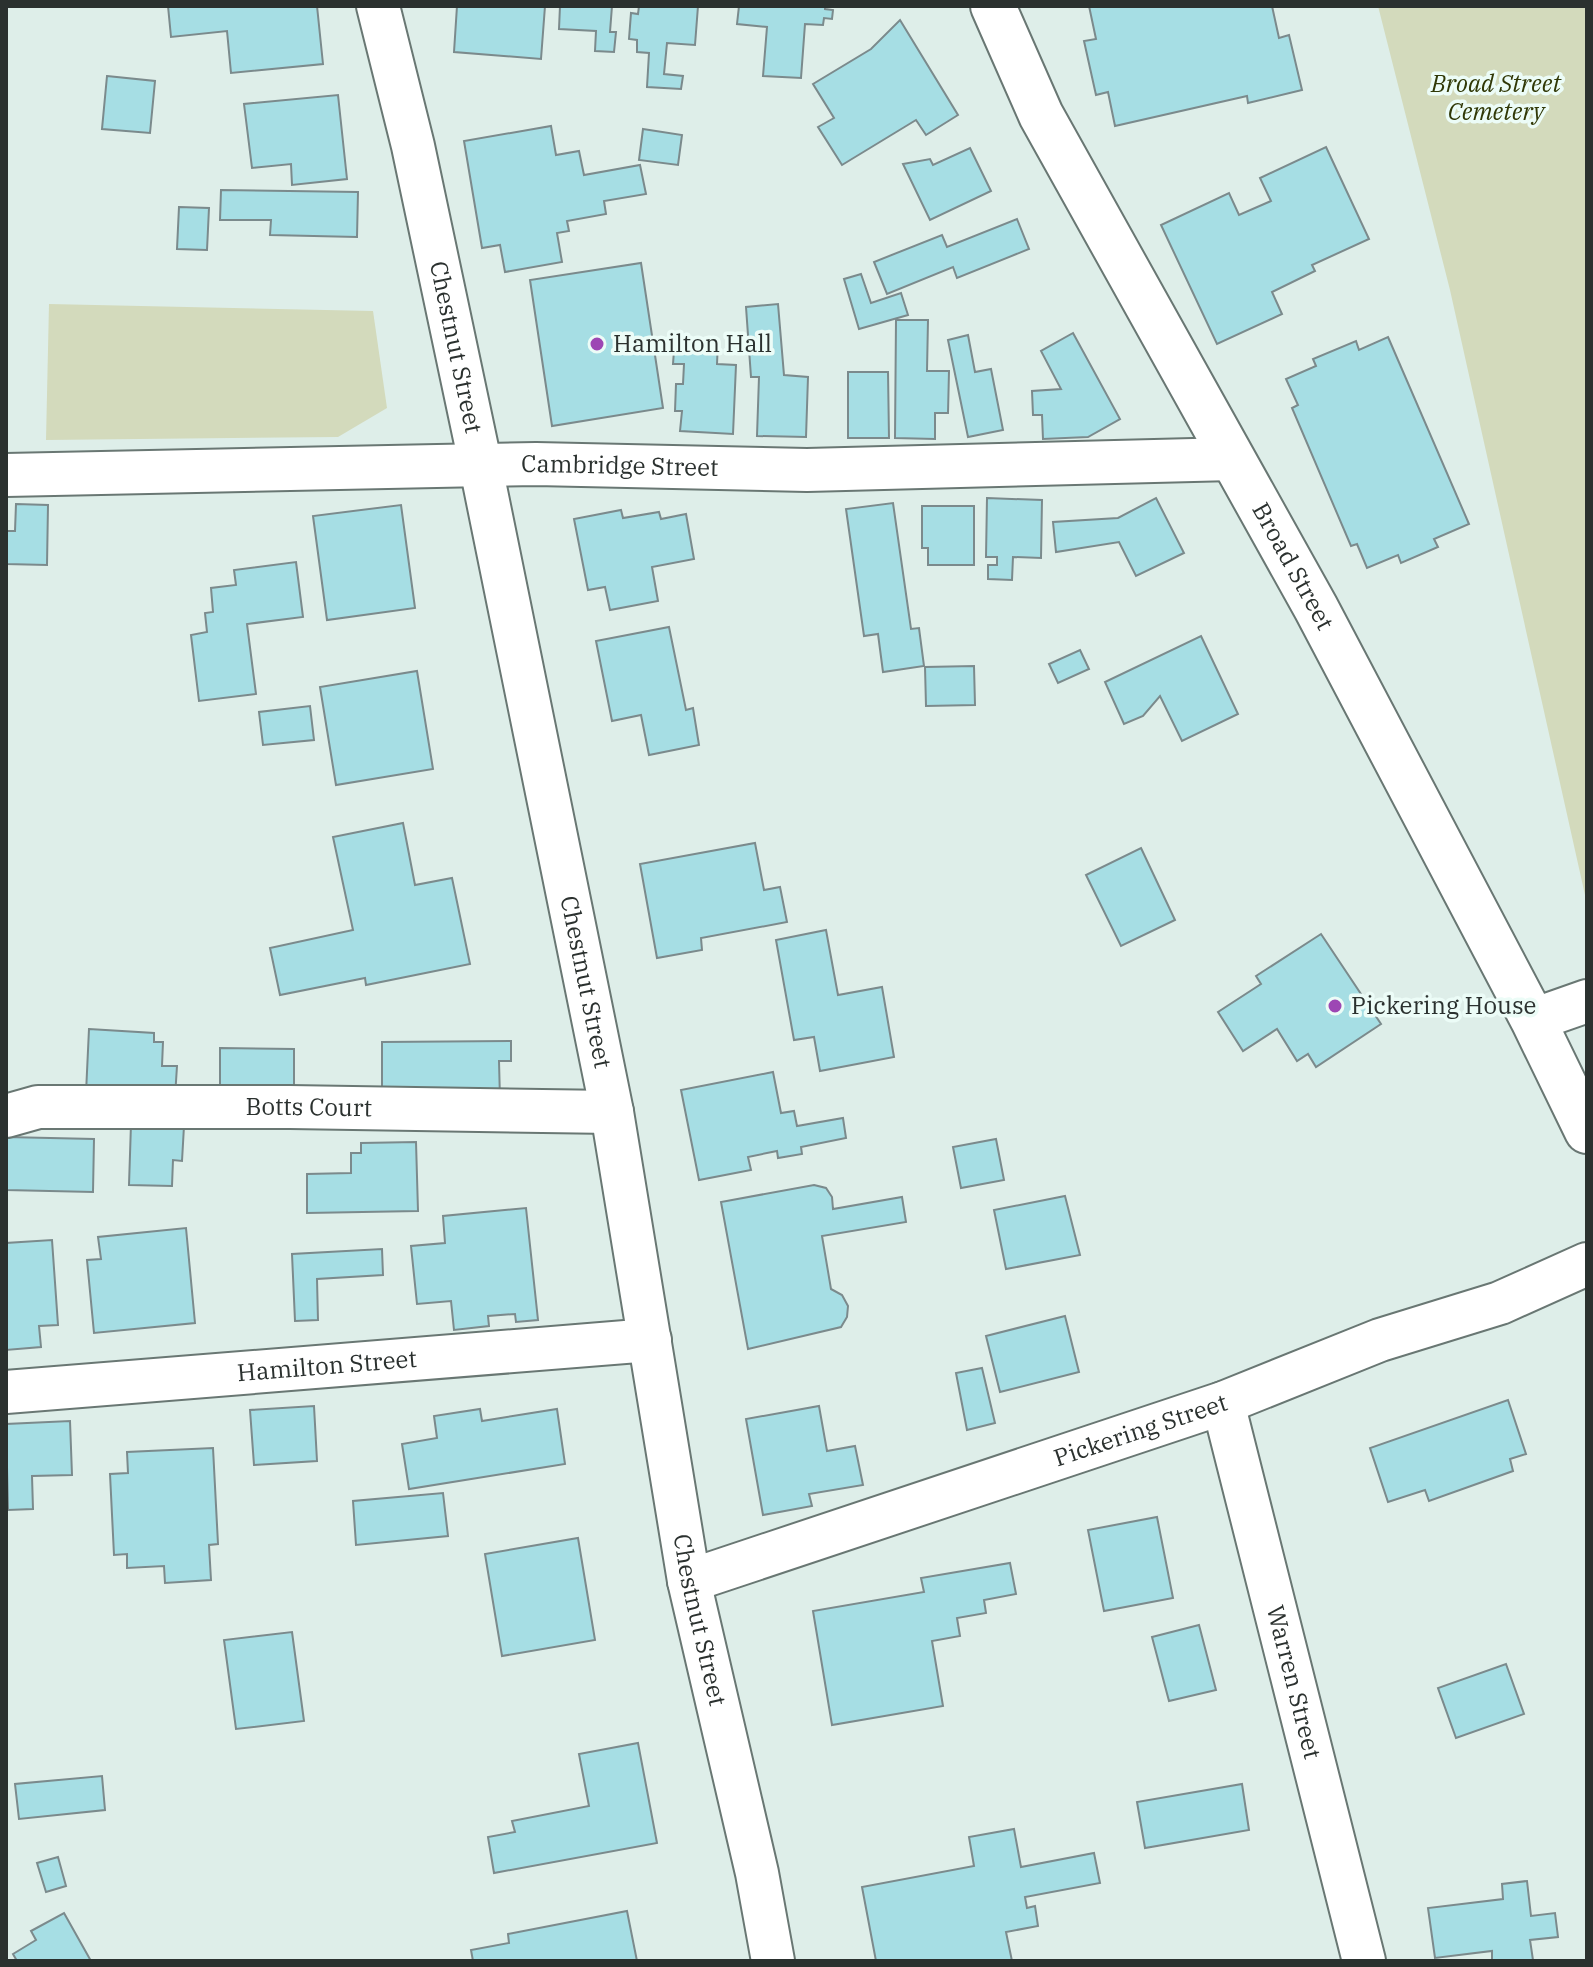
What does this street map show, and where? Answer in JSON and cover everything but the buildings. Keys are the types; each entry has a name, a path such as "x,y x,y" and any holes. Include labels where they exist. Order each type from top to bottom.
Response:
{"street":[{"name":"Chestnut Street","path":"378,6 413,146 481,467 612,1112 689,1581 757,1873 773,1961"},
{"name":"Broad Street","path":"993,6 1041,115 1320,616 1533,1020 1587,1131"},
{"name":"Cambridge Street","path":"6,475 536,464 807,470 1233,459"},
{"path":"1533,1020 1587,1001"},
{"name":"Botts Court","path":"6,1116 38,1107 612,1112"},
{"name":"Pickering Street","path":"689,1581 1223,1403 1380,1340 1500,1303 1587,1264"},
{"name":"Hamilton Street","path":"6,1392 650,1340"},
{"name":"Warren Street","path":"1223,1403 1364,1961"}],"green space":[{"name":"Broad Street Cemetery","path":"1378,6 1587,6 1587,904 1450,290"},
{"path":"49,304 373,311 387,408 338,437 46,440"}],"place":[{"name":"Hamilton Hall","path":"597,344"},
{"name":"Pickering House","path":"1335,1006"}]}
